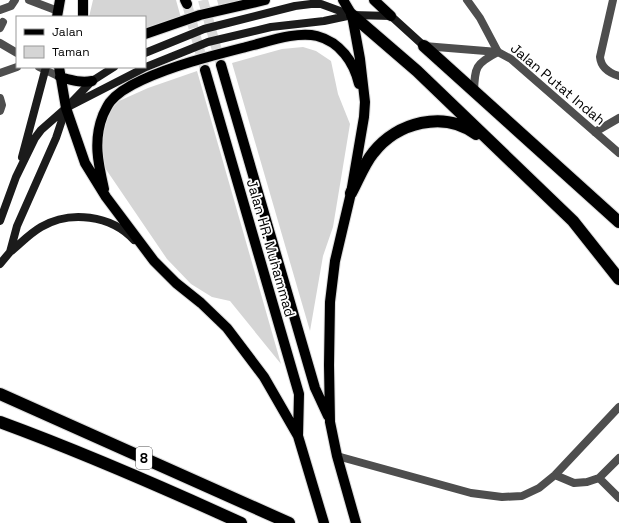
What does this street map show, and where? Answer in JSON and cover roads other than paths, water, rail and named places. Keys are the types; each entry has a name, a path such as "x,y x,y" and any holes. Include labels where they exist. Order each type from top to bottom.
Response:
{"highway":[{"path":"352,15 417,71 573,221 619,279"},
{"path":"424,46 619,222"},
{"path":"351,193 373,153 389,136 416,123 433,120 448,121 470,129 503,154"},
{"name":"8","path":"0,394 289,523"},
{"name":"8","path":"0,422 119,469 241,523"}],"main road":[{"path":"58,14 60,0"},
{"path":"83,0 83,16"},
{"path":"146,34 200,15 265,0"},
{"path":"343,0 352,15 360,59 365,102 364,117 351,193 335,261 330,302 330,422 337,456 356,523"},
{"path":"374,0 391,16"},
{"path":"106,197 96,152 99,125 110,102 126,89 142,80 211,56 279,38 307,35 326,39 341,50 354,68 364,117"},
{"name":"Jalan HR. Muhammad","path":"220,65 315,388 330,422"},
{"name":"Jalan HR. Muhammad","path":"205,70 299,394 298,436"},
{"path":"59,72 66,108 85,163 106,197 154,262 227,328 264,377 298,436 324,523"},
{"path":"59,72 76,82 92,81"}],"street":[{"path":"0,10 11,6 15,0"},
{"path":"29,0 42,2 58,14"},
{"path":"467,0 480,18 498,52"},
{"path":"613,0 600,57 600,63 610,73 619,76"},
{"path":"146,53 204,29 298,3 321,4 352,15"},
{"path":"610,13 619,15"},
{"path":"146,67 208,42 271,27 324,21 352,15 391,16 424,46"},
{"path":"0,43 16,52"},
{"name":"Jalan Putat Indah","path":"424,46 498,52 511,59 619,153"},
{"name":"Jalan Putat Indah","path":"474,91 475,70 485,59 498,52"},
{"path":"0,73 16,68"},
{"path":"16,177 43,68 59,72"},
{"path":"0,221 16,177 35,138 41,130 66,108 92,81 112,68"},
{"path":"10,252 17,226 56,138 66,108 144,68"},
{"path":"0,98 2,105 0,111"},
{"path":"595,132 619,118"},
{"path":"0,264 10,252 44,225 58,220 81,216 101,220 120,228 131,236 154,262"},
{"path":"337,456 471,493 502,497 522,496 539,488 556,475 619,407"},
{"path":"556,475 574,483 587,482 599,478 619,458"},
{"path":"599,478 619,498"}],"tunnel":[{"path":"203,0 221,65"},
{"path":"187,4 205,70"}]}
